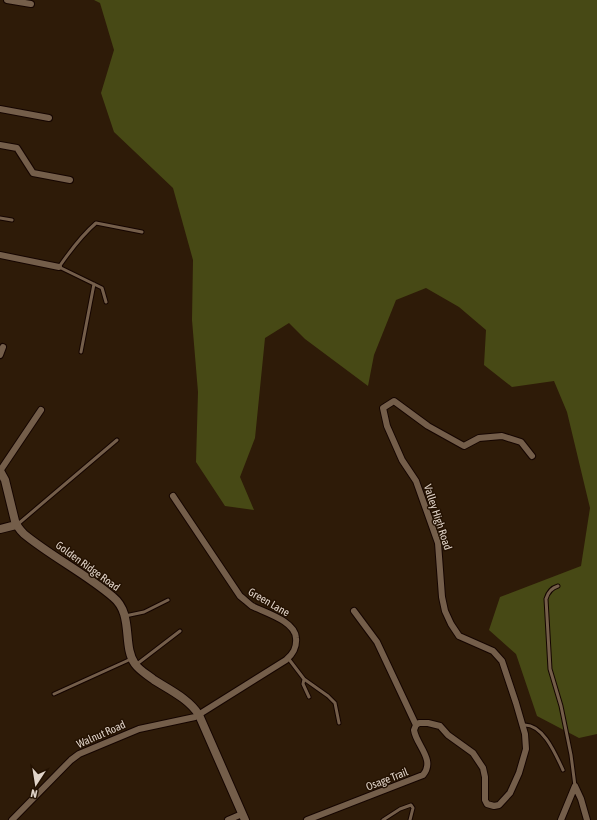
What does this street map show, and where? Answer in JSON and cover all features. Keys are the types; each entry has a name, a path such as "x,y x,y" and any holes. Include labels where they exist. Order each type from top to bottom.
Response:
{"street":[{"path":"7,0 31,4"},
{"path":"0,109 50,118"},
{"path":"0,145 17,148 33,173 70,180"},
{"path":"0,255 59,267"},
{"path":"0,355 3,347"},
{"name":"Valley High Road","path":"416,725 419,723 428,722 440,726 448,735 473,754 483,768 485,777 485,800 488,804 496,806 505,799 514,786 524,756 526,741 516,703 502,662 493,651 459,636 445,611 442,597 438,544 416,481 402,460 387,426 383,408 394,401 428,426 464,446 479,438 502,436 521,442 532,456"},
{"path":"0,529 16,525 5,480 0,471 41,410"},
{"name":"Green Lane","path":"173,496 240,596 251,605 286,622 292,628 296,634 296,645 288,658"},
{"name":"Golden Ridge Road","path":"16,525 28,537 83,574 113,597 120,605 125,616 134,662"},
{"path":"354,611 377,642 416,725"},
{"path":"199,715 288,658"},
{"path":"134,662 147,674 187,702 199,715 243,817 228,820"},
{"name":"Walnut Road","path":"12,820 71,760 79,754 139,729 187,720 199,715"},
{"name":"Osage Trail","path":"307,820 423,775 426,770 426,759 415,733 416,725"},
{"path":"561,820 574,786"},
{"path":"574,786 581,799 587,820"}],"lane":[{"path":"0,218 12,220"},
{"path":"106,302 102,288 59,267 85,232 96,223 142,232"},
{"path":"81,352 94,284"},
{"path":"16,525 117,440"},
{"path":"558,586 553,588 548,593 546,600 550,669 561,706 571,755 574,786"},
{"path":"125,616 144,612 168,600"},
{"path":"54,694 134,662 180,631"},
{"path":"288,658 304,679 328,696 335,703 339,723"},
{"path":"304,679 303,684 309,697"},
{"path":"522,726 532,726 543,736 553,748 563,770"},
{"path":"383,820 400,809 411,805 413,808 410,820"}],"shaded area":[{"path":"94,0 597,0 597,734 579,738 537,716 516,654 489,630 500,597 581,566 590,508 567,412 554,381 512,387 484,365 486,330 459,307 426,288 396,300 374,355 368,386 305,339 289,323 265,338 255,438 240,477 254,510 225,506 196,462 198,392 192,320 193,260 173,188 114,132 101,93 114,50 100,3"}]}
